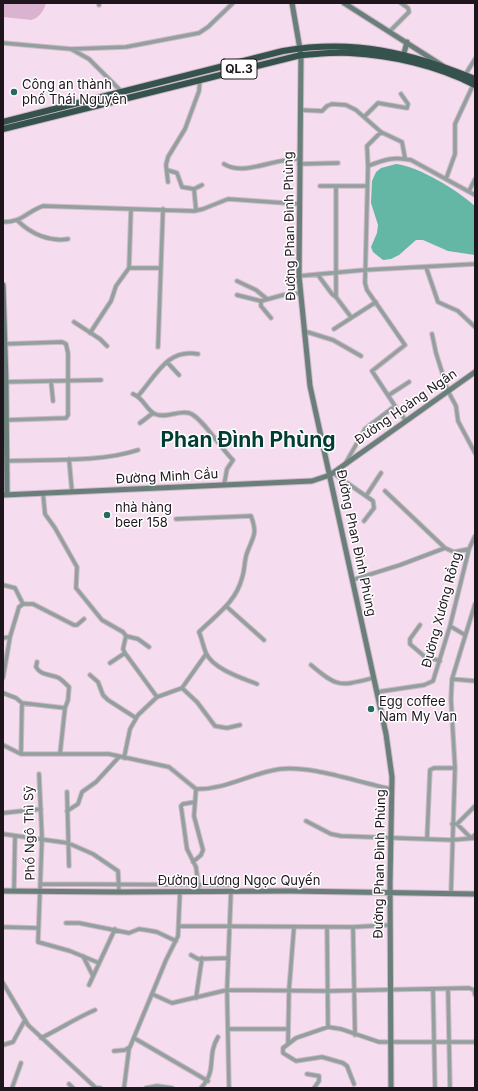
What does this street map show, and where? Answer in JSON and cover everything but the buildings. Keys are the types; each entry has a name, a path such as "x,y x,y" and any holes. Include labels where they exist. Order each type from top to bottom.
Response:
{"highway":[{"name":"QL.3","path":"3,122 200,79 301,51"},
{"name":"QL.3","path":"3,129 124,95 301,51 348,52 403,57 443,66 465,74 474,82"},
{"name":"QL.3","path":"403,57 474,82"}],"street":[{"path":"3,43 71,49 126,47 199,33 208,27 233,3"},
{"name":"Đường Phan Đình Phùng","path":"292,3 301,51 299,276 310,386 332,474 352,580 388,744 392,773 390,838 390,1088"},
{"path":"344,3 443,66"},
{"path":"390,31 409,12 408,8 401,3"},
{"path":"403,57 407,42"},
{"path":"71,49 89,59 124,95"},
{"path":"465,74 475,59"},
{"path":"168,182 168,157 182,135 196,98 200,79"},
{"path":"446,179 455,154 457,119 474,82"},
{"path":"364,117 378,102 407,108 408,104 401,94"},
{"path":"300,110 322,111 328,105 340,104 350,107 381,132 402,142 405,158"},
{"path":"381,132 367,146 368,166 366,186 364,270 366,287 405,345 372,371 406,421"},
{"path":"224,164 230,167 252,168 290,158 299,161 338,164"},
{"path":"368,166 391,158 405,158 475,195"},
{"path":"167,170 176,173 182,187 194,189 202,185"},
{"path":"469,191 475,179"},
{"path":"320,186 366,186"},
{"path":"336,186 336,297"},
{"path":"194,189 196,210"},
{"path":"3,222 18,221 35,209 43,206 196,210 228,199 299,204"},
{"path":"90,333 111,301 116,286 129,268 131,209"},
{"path":"158,347 163,209"},
{"path":"18,221 29,231 38,235 57,240 68,239"},
{"path":"299,276 335,274 364,270 475,264"},
{"path":"426,267 438,302 458,310 475,327"},
{"path":"129,268 160,268"},
{"path":"318,275 351,317"},
{"path":"237,281 256,290 267,299"},
{"path":"3,285 6,420 5,495"},
{"path":"237,295 261,301 300,293"},
{"path":"261,301 261,306 271,318"},
{"path":"334,329 376,302"},
{"path":"74,322 100,339 107,346"},
{"path":"304,331 333,340 360,356"},
{"path":"432,334 436,353 448,391 454,401 461,427 475,453"},
{"path":"4,344 65,343 67,346 68,380 68,415 65,419 6,420"},
{"path":"138,396 167,362 184,352 198,354"},
{"path":"167,362 179,375"},
{"name":"Đường Hoàng Ngân","path":"332,474 475,372"},
{"path":"5,382 101,380"},
{"path":"51,381 53,401"},
{"path":"389,395 409,382"},
{"path":"133,394 138,396 152,413 160,416 188,412 199,418 233,460 227,469 224,485"},
{"path":"345,464 365,429 396,406"},
{"path":"140,423 152,413"},
{"path":"6,460 107,456 138,450"},
{"path":"69,458 72,492"},
{"path":"366,496 381,473"},
{"path":"332,474 373,501 374,508 364,521"},
{"name":"Đường Minh Cầu","path":"5,495 312,481 332,474"},
{"path":"385,491 445,548 454,552 469,549"},
{"path":"43,493 45,514 55,528 76,567 76,588 102,620 123,632 126,636 138,639 149,648"},
{"path":"176,519 251,516 256,529 255,535 246,554 243,577 237,591 227,607 199,632 206,654 223,669 257,684"},
{"name":"Đường Xương Rồng","path":"377,692 424,685 433,681 450,626 469,549 475,536"},
{"path":"352,580 400,565 445,548"},
{"path":"3,585 15,588 23,604"},
{"path":"3,678 10,637 19,607 23,604 33,604 74,625 77,625 84,619"},
{"path":"451,894 452,824 455,768 451,699 452,679 475,604"},
{"path":"227,607 264,640"},
{"path":"420,625 410,639 410,644 424,656 440,662"},
{"path":"450,626 465,635"},
{"path":"126,636 123,649 125,653 157,697"},
{"path":"3,638 10,637"},
{"path":"110,663 125,653"},
{"path":"124,758 130,729 136,718 157,697 182,688 206,654"},
{"path":"37,662 36,668 38,671 43,674 59,678 69,687 60,754"},
{"path":"311,665 328,679 341,684 373,678"},
{"path":"90,675 98,682 103,695 108,700 136,718"},
{"path":"452,679 475,682"},
{"path":"182,688 198,702 215,726 227,728 240,725"},
{"path":"3,693 16,698 22,703 65,708"},
{"path":"21,754 22,703"},
{"path":"3,745 21,754 109,754 169,767 196,789 220,787 284,769 313,772 392,790"},
{"path":"68,811 78,804 82,792 96,782 119,757"},
{"path":"427,839 430,770 434,768 455,768"},
{"name":"Phố Ngô Thì Sỹ","path":"38,774 42,838 38,928"},
{"path":"193,862 201,855 203,850 194,816 196,789"},
{"path":"67,792 69,866"},
{"path":"195,802 182,804 181,806 187,849 193,862 199,891"},
{"path":"457,824 475,806"},
{"path":"3,813 41,809"},
{"path":"306,821 331,834 340,836 452,840 473,838"},
{"path":"452,824 457,824 473,838"},
{"path":"3,834 68,842 93,854 118,870 119,892"},
{"path":"14,890 15,836"},
{"path":"40,884 229,885"},
{"name":"Đường Lương Ngọc Quyến","path":"3,891 390,892 475,894"},
{"path":"229,1088 227,990 231,891"},
{"path":"124,1088 129,1049 176,941 179,926 180,892"},
{"path":"66,922 79,923 129,933 139,929 146,930 157,932 176,941"},
{"path":"179,926 353,927 390,925"},
{"path":"3,927 38,928 39,943 70,951 99,963"},
{"path":"288,1044 289,990 294,927"},
{"path":"327,927 328,1027"},
{"path":"353,927 355,1035"},
{"path":"89,985 115,930"},
{"path":"191,955 196,958 228,958"},
{"path":"83,956 93,976"},
{"path":"196,998 202,958"},
{"path":"3,983 25,1020 41,1038 96,1088 100,1088"},
{"path":"152,994 172,1003 227,990 328,991 390,988 469,988 474,990 475,995"},
{"path":"433,989 435,1088"},
{"path":"448,989 450,1088"},
{"path":"41,1038 63,1028 76,1018 96,1010"},
{"path":"3,1045 14,1042 25,1020"},
{"path":"354,1084 347,1066 343,1063 322,1057 296,1060 283,1053 283,1048 296,1038 328,1027 341,1029 379,1042 475,1042"},
{"path":"228,1029 288,1029"},
{"path":"201,1088 208,1081 210,1076 213,1046 218,1037"},
{"path":"134,1038 208,1081"},
{"path":"114,1051 129,1049"},
{"path":"12,1088 21,1063"},
{"path":"307,1074 318,1076 319,1081 314,1088"},
{"path":"69,1084 73,1088"},
{"path":"146,1088 157,1086 172,1088"}],"shaded area":[{"path":"3,3 46,3 41,14 31,20 3,17"},
{"path":"396,164 427,174 458,193 475,206 475,255 448,251 423,240 416,240 399,255 391,259 383,260 373,252 371,247 377,233 378,225 371,203 372,181 376,172 381,168"}],"place":[{"name":"Công an thành phố Thái Nguyên","path":"14,92"},
{"name":"nhà hàng beer 158","path":"107,515"},
{"name":"Egg coffee Nam My Van","path":"371,709"}],"district":[{"name":"Phan Đình Phùng","path":"248,441"}]}
